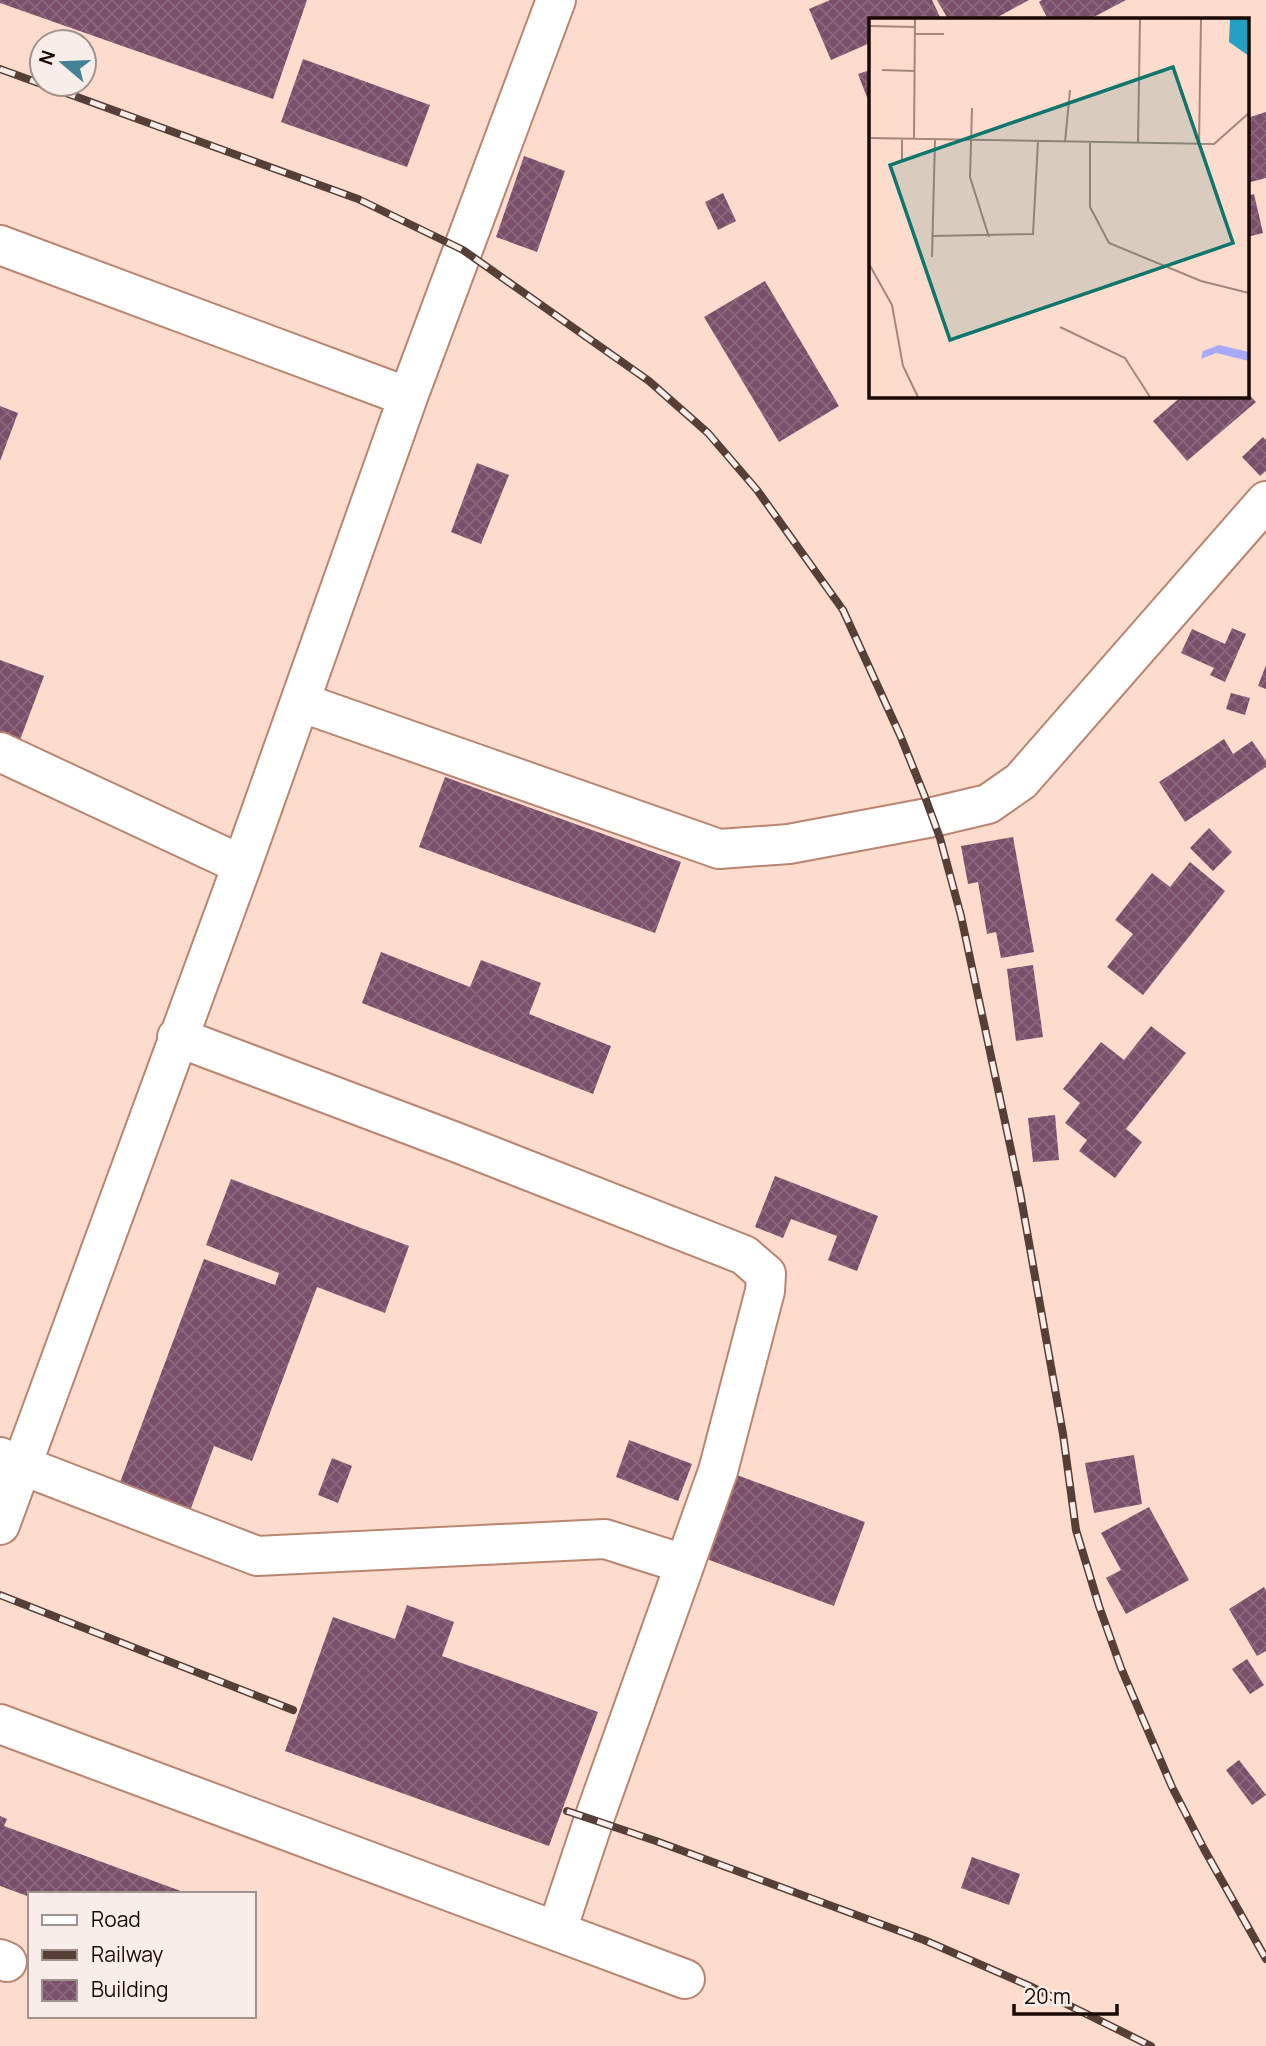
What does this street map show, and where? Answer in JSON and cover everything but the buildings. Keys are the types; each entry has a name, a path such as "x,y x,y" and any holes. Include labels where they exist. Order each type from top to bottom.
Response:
{"street":[{"path":"0,1525 11,1461 242,865 550,2"},
{"path":"0,245 408,397"},
{"path":"300,702 719,849 789,844 933,817 988,804 1021,781 1266,501"},
{"path":"0,752 242,865"},
{"path":"177,1037 744,1255 766,1274 765,1291 718,1471 556,1930"},
{"path":"11,1461 257,1556 605,1539 684,1564"},
{"path":"0,1724 685,1979"}],"railway":[{"path":"0,69 358,199 463,250 649,381 708,433 757,490 843,610 925,797 940,838 961,916 1020,1192 1063,1434 1076,1530 1099,1606 1121,1668 1172,1787 1266,1959"},
{"path":"0,1595 293,1710"},
{"path":"567,1811 924,1940 1032,1987 1151,2046"}]}
